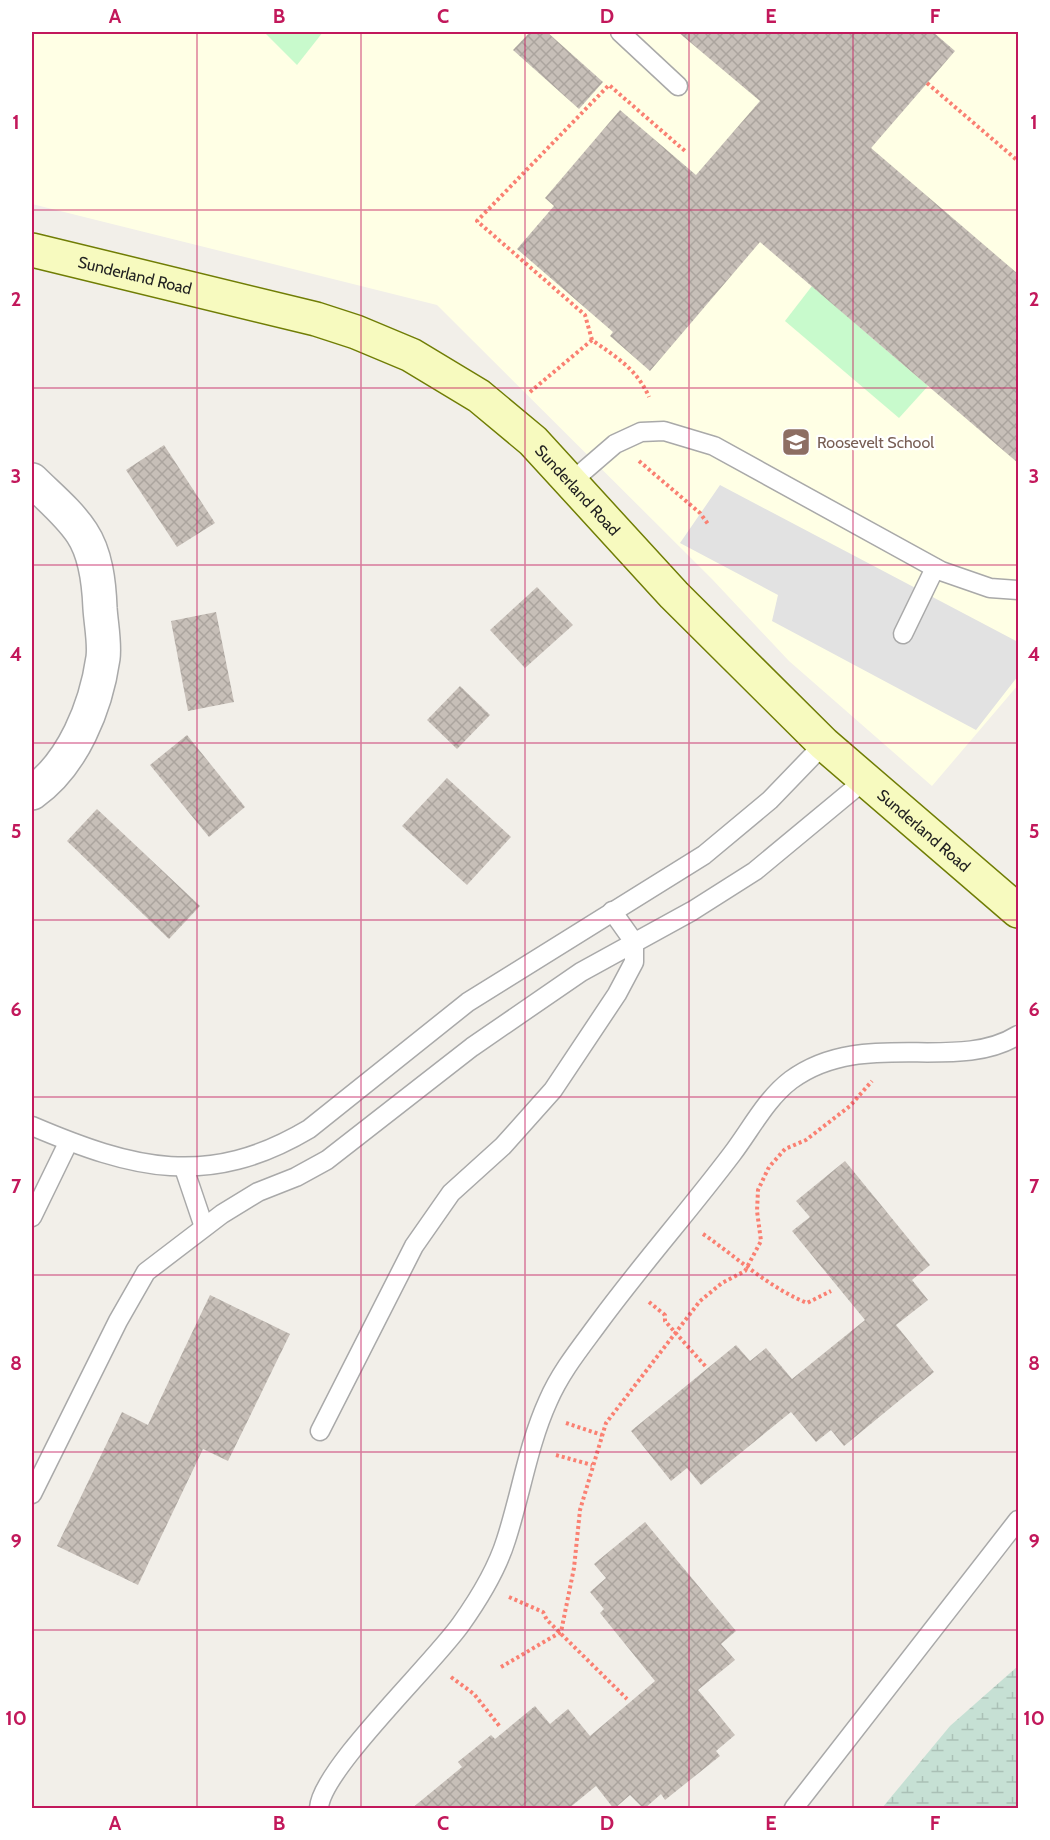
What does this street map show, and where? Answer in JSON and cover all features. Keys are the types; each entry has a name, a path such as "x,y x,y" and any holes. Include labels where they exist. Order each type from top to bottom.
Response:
{"street":[{"name":"Sunderland Road","path":"32,250 316,319 357,332 411,355 479,396 533,441 674,595 824,744 1018,911"},
{"path":"32,480 82,533 92,555 98,581 103,657 94,694 72,749 52,777 32,793"}],"lane":[{"path":"620,32 678,86"},
{"path":"571,482 615,444 641,432 664,431 714,446 935,568 990,588 1018,590"},
{"path":"903,634 935,568"},
{"path":"32,1126 68,1143 167,1168 195,1168 247,1156 282,1144 309,1129 468,1002 704,855 770,800 824,744"},
{"path":"32,1494 118,1321 146,1272 204,1227 258,1192 296,1177 327,1160 480,1041 581,972 692,911 755,871 866,779"},
{"path":"320,1431 414,1246 451,1193 503,1146 553,1089 617,994 634,962 634,942 612,911"},
{"path":"319,1809 319,1798 351,1751 442,1650 463,1621 492,1570 505,1543 546,1404 558,1378 627,1285 732,1155 770,1100 792,1080 836,1059 866,1052 978,1048 1018,1035"},
{"path":"32,1217 68,1143"},
{"path":"184,1168 204,1227"},
{"path":"794,1809 1018,1520"}],"path":[{"path":"927,83 1018,161"},
{"path":"649,397 642,381 629,366 592,340 585,315 477,221 609,85 685,151"},
{"path":"530,392 592,340"},
{"path":"638,461 700,513 708,524"},
{"path":"501,1667 561,1632 574,1569 580,1510 606,1423 700,1301 722,1284 745,1272 761,1241 757,1211 758,1190 769,1167 785,1149 806,1140 850,1106 871,1082 878,1078"},
{"path":"727,1250 761,1278 807,1303 831,1291"},
{"path":"665,1315 665,1321 707,1368"},
{"path":"588,1431 602,1435"},
{"path":"578,1461 592,1465"},
{"path":"543,1612 547,1620 627,1699"},
{"path":"474,1694 501,1728"}],"shaded area":[{"name":"Roosevelt School","path":"32,32 1018,32 1018,685 932,786 789,661 712,579 437,305 32,204"},
{"path":"720,485 1018,642 1018,676 976,730 772,621 778,595 680,543"}],"green space":[{"path":"264,32 323,32 297,65"},
{"path":"812,286 928,386 899,418 785,321"},
{"path":"1018,1666 1018,1808 882,1808 950,1726"}],"building":[{"path":"530,32 547,32 603,82 579,109 513,50"},
{"path":"678,32 933,32 955,51 871,148 1018,274 1018,463 760,242 650,371 610,336 613,332 517,249 554,206 545,198 620,110 696,175 760,101"},
{"path":"164,445 215,523 177,547 126,470"},
{"path":"537,587 573,625 525,668 490,630"},
{"path":"216,612 234,702 188,711 171,621"},
{"path":"460,686 490,715 457,749 427,720"},
{"path":"187,735 245,807 209,837 150,765"},
{"path":"447,778 511,837 467,885 402,826"},
{"path":"97,809 200,906 169,939 67,841"},
{"path":"845,1161 930,1265 912,1280 928,1300 896,1325 934,1372 844,1446 831,1430 816,1442 791,1412 701,1485 687,1468 671,1481 631,1431 736,1345 750,1361 766,1348 792,1379 865,1320 792,1231 810,1217 796,1201"},
{"path":"210,1295 290,1334 228,1461 203,1449 138,1585 57,1546 122,1412 148,1425"},
{"path":"645,1522 736,1631 721,1644 735,1660 698,1690 735,1735 716,1751 720,1756 665,1800 661,1794 644,1809 630,1795 614,1809 596,1786 568,1809 411,1809 462,1767 458,1762 491,1735 495,1739 535,1706 550,1724 568,1709 590,1736 655,1681 600,1613 604,1609 590,1592 606,1578 594,1564"}],"place":[{"name":"Roosevelt School","path":"796,442"}]}
